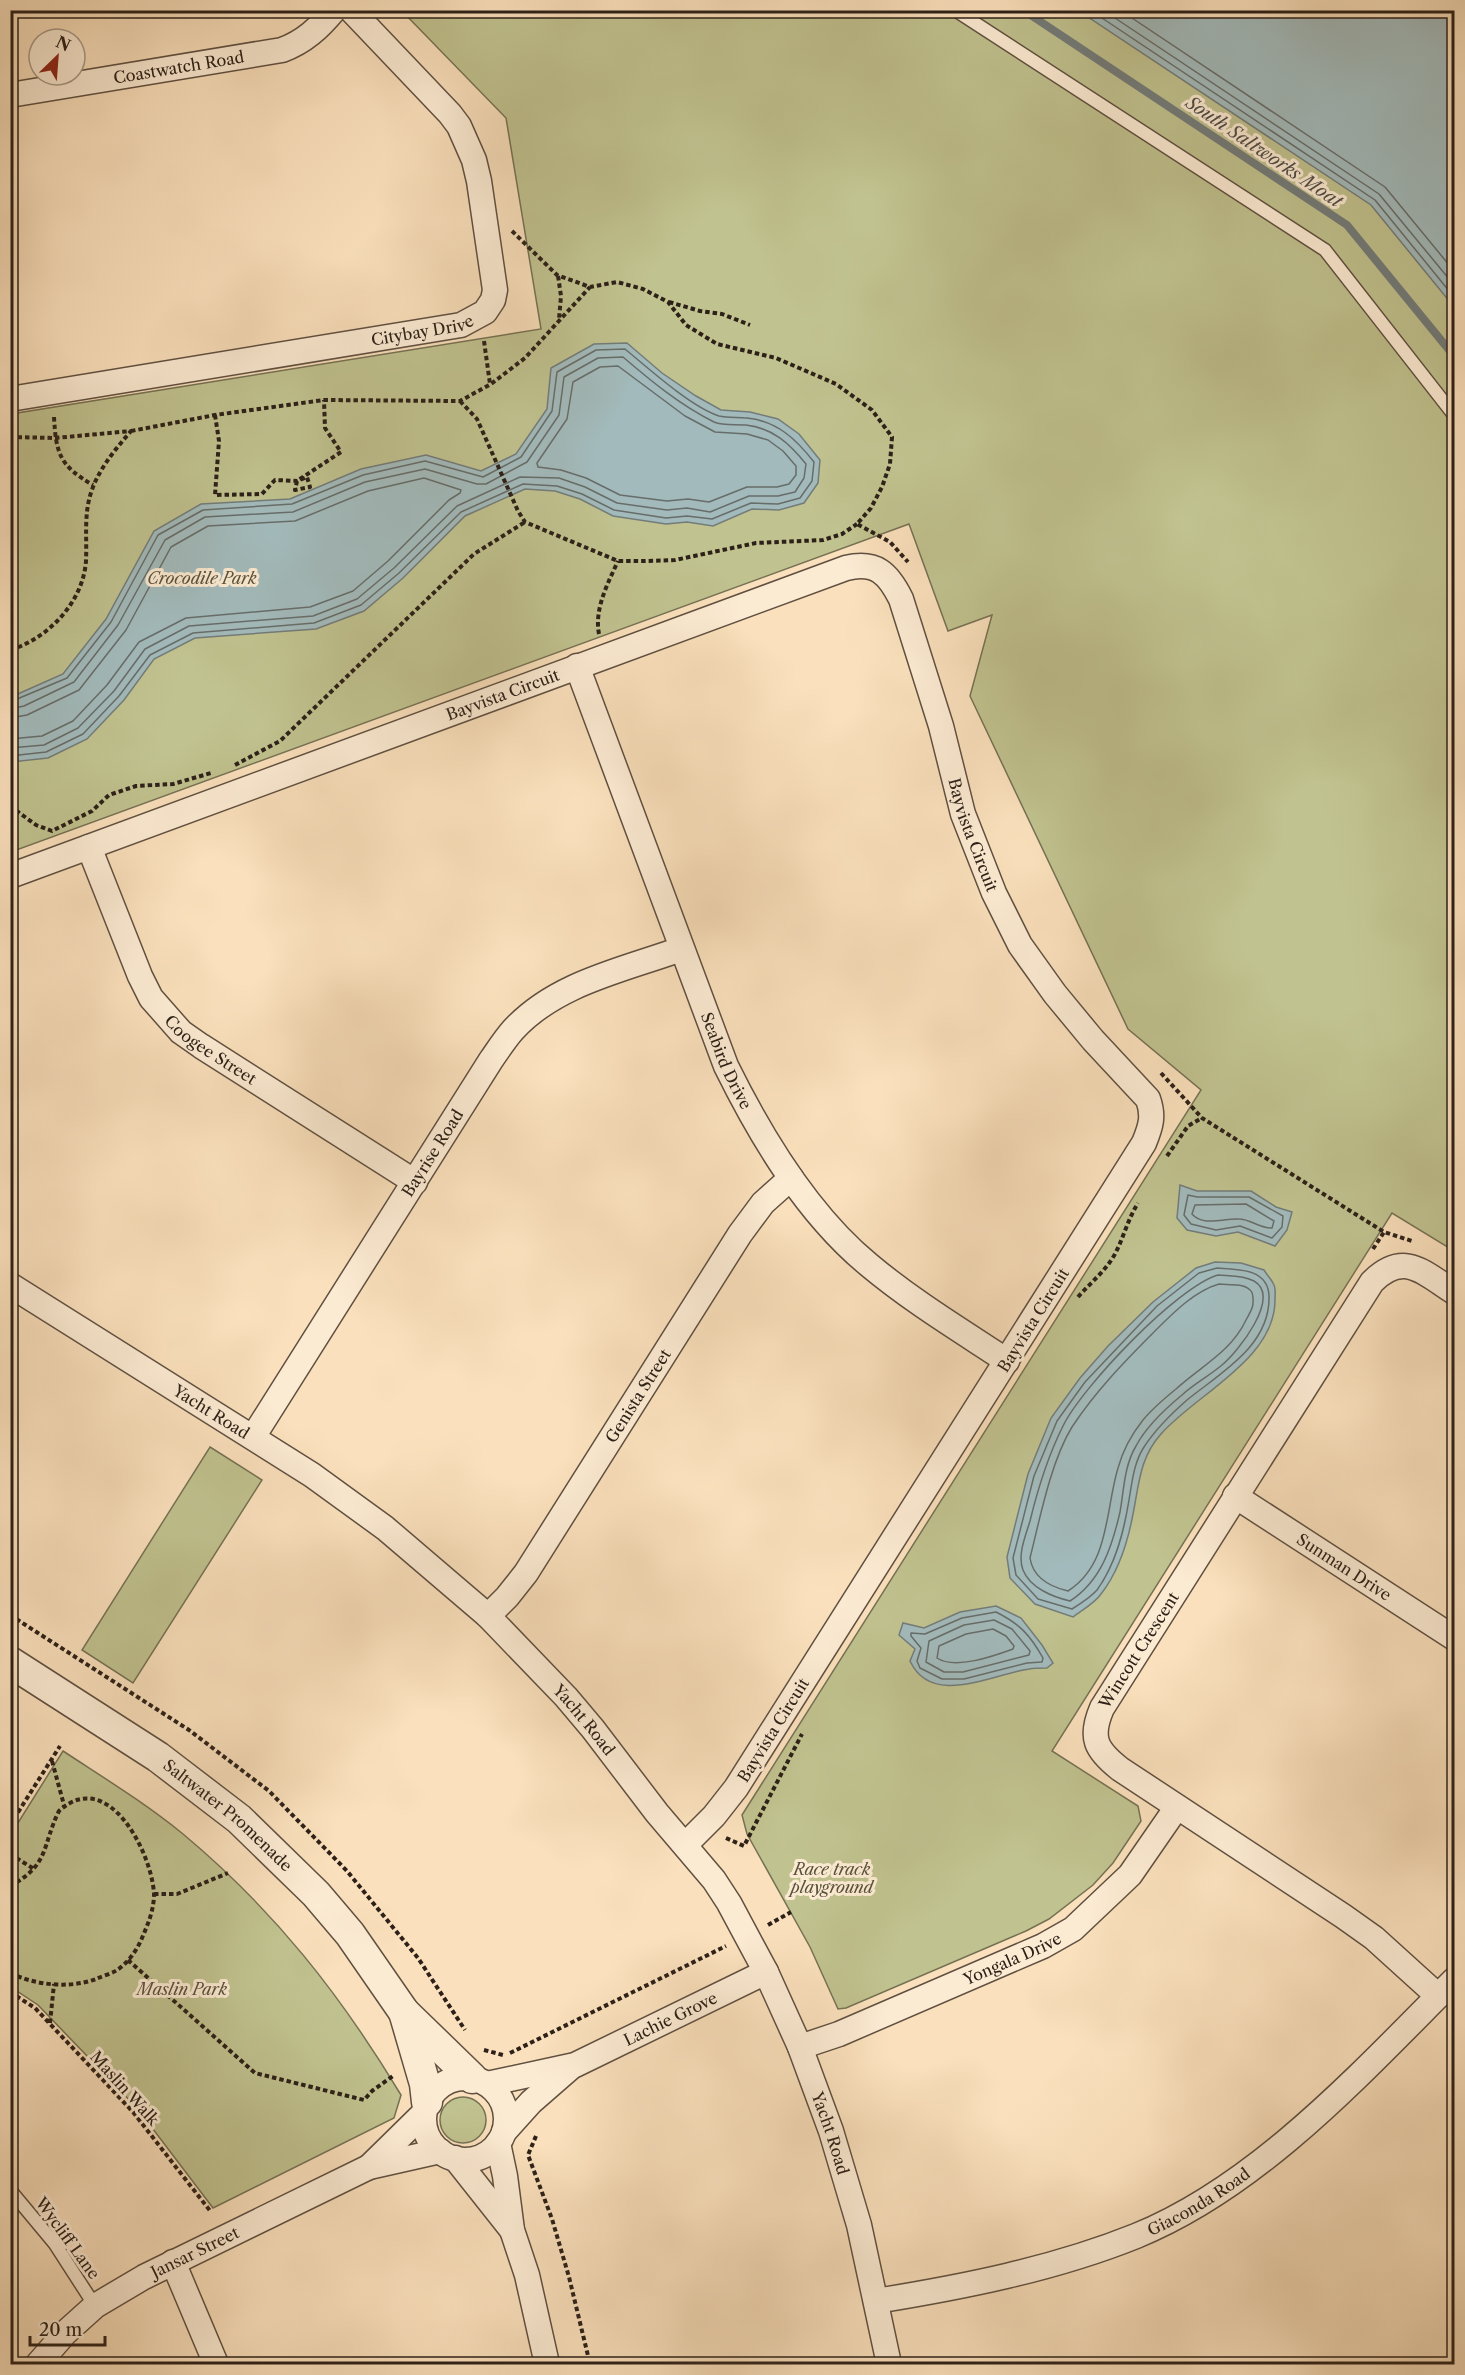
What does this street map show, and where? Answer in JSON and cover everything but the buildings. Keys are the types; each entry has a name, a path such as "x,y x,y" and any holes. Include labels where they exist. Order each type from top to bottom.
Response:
{"street":[{"name":"Coastwatch Road","path":"10,95 282,50 307,38 334,10"},
{"name":"Citybay Drive","path":"10,399 461,324 485,312 493,300 494,280 479,181 468,142 450,114 351,10"},
{"name":"Bayvista Circuit","path":"10,876 846,568 862,564 875,568 892,582 901,599 941,726 963,814 994,893 1020,945 1055,994 1093,1040 1148,1099 1152,1112 1152,1125 1144,1143 736,1788 714,1816 685,1845"},
{"name":"Seabird Drive","path":"577,666 681,949 726,1066 746,1107 791,1178 829,1225 867,1264 913,1299 1007,1361"},
{"name":"Coogee Street","path":"89,847 140,976 151,998 165,1016 181,1032 201,1046 415,1182"},
{"name":"Bayrise Road","path":"253,1437 491,1060 512,1031 534,1010 558,994 590,980 681,949"},
{"name":"Genista Street","path":"488,1616 526,1573 740,1234 763,1203 791,1178"},
{"name":"Wincott Crescent","path":"1446,1988 1103,1755 1095,1738 1096,1723 1102,1708 1372,1282 1382,1272 1394,1266 1405,1265 1419,1270 1455,1292"},
{"name":"Yacht Road","path":"10,1285 312,1475 385,1528 488,1616 566,1696 714,1880 766,1972 800,2047 831,2131 876,2301 889,2364"},
{"name":"Sunman Drive","path":"1235,1496 1455,1638"},
{"name":"Saltwater Promenade","path":"10,1662 158,1757 239,1819 316,1894 350,1934 404,2012 479,2081"},
{"name":"Yongala Drive","path":"800,2047 850,2030 1043,1946 1073,1929 1130,1875 1177,1807"},
{"name":"Lachie Grove","path":"479,2081 524,2077 574,2065 766,1972"},
{"name":"Giaconda Road","path":"876,2301 1033,2269 1137,2235 1189,2209 1232,2182 1287,2141 1317,2115 1446,1988"},
{"name":"Saltwater Promenade","path":"404,2012 425,2084 426,2107"},
{"name":"Lachie Grove","path":"501,2137 531,2102 574,2065"},
{"path":"512,2230 447,2155 430,2140 425,2127 426,2107 435,2090 446,2082 458,2078 479,2081 497,2093 504,2105 506,2118 501,2137 512,2230 527,2275 547,2364"},
{"name":"Jansar Street","path":"369,2167 426,2107"},
{"path":"447,2155 467,2160 478,2157 489,2151 501,2137"},
{"name":"Jansar Street","path":"38,2364 65,2333 95,2306 173,2262 369,2167 447,2155"},
{"path":"173,2262 216,2364"}],"lane":[{"path":"955,10 1325,250 1455,415"},
{"name":"Wycliff Lane","path":"10,2190 55,2244 95,2306"}],"path":[{"path":"557,276 561,296 559,319"},
{"path":"10,437 56,438 131,431 215,415 324,400 460,401 490,384 525,358 590,287"},
{"path":"668,302 700,311 722,314 750,325"},
{"path":"215,415 219,441 215,495 262,494 275,480 297,481 341,452 325,428 324,400"},
{"path":"460,401 477,419 525,522 618,561 675,560 756,543 823,540 842,534 857,524"},
{"path":"10,649 19,648 37,640 54,625 69,606 80,586 86,564 86,519 93,485 113,452 131,431"},
{"path":"56,438 58,453 65,465 93,485"},
{"path":"227,769 280,741 474,554 525,522"},
{"path":"609,655 600,643 598,629 604,592 618,561"},
{"path":"10,807 36,825 52,831 92,811 109,795 136,786 173,784 216,772"},
{"path":"10,1615 189,1730 269,1791 347,1871 410,1948 471,2038"},
{"path":"10,1825 60,1746"},
{"path":"52,1761 64,1806"},
{"path":"10,1886 28,1876 45,1853 59,1811 64,1806 77,1800 100,1801 110,1806 124,1819 143,1854 149,1869 154,1894 151,1918 138,1947 116,1971 89,1982 54,1984 23,1979 10,1973"},
{"path":"10,1854 34,1869"},
{"path":"154,1894 177,1894 228,1873"},
{"path":"478,2049 505,2055 784,1918 791,1912"},
{"path":"128,1960 255,2073 364,2100 372,2091 393,2076"},
{"path":"50,2023 54,1984"},
{"name":"Maslin Walk","path":"10,1992 35,2008 133,2112 210,2212"},
{"path":"515,2050 524,2077"},
{"path":"531,2102 539,2128 528,2155 552,2219 590,2364"}],"green space":[{"path":"402,11 1454,11 1454,1251 1392,1213 1052,1751 1138,1806 1141,1821 1113,1863 1093,1885 1049,1919 846,2008 838,2009 810,1947 747,1834 742,1815 1201,1090 1128,1029 970,696 992,615 948,631 909,524 11,852 11,414 541,329 506,118"},
{"path":"210,1447 262,1480 133,1683 82,1650"},
{"name":"Maslin Park","path":"63,1751 139,1801 183,1834 216,1863 276,1923 354,2022 401,2095 394,2118 213,2208 137,2108 38,2005 11,1987 11,1834"},
{"path":"463,2097 479,2104 486,2120 479,2136 463,2143 447,2136 440,2120 447,2104"}],"water":[{"path":"1451,10 1454,13 1454,307 1371,205 1079,11"},
{"path":"627,343 662,373 721,410 750,412 778,419 799,434 820,460 818,483 804,503 779,510 752,509 713,526 687,522 666,524 613,516 580,499 555,491 525,489 465,516 403,578 364,611 316,629 195,638 154,659 124,700 87,739 48,758 11,762 11,697 63,674 106,619 154,531 201,504 290,499 361,469 426,455 481,471 516,454 547,409 551,368 594,344"},
{"path":"1180,1185 1197,1191 1251,1191 1276,1207 1292,1212 1287,1230 1275,1246 1238,1232 1216,1236 1187,1230 1177,1218"},
{"path":"1215,1262 1241,1263 1264,1270 1272,1281 1275,1287 1275,1299 1272,1320 1263,1340 1249,1358 1176,1419 1154,1443 1141,1471 1131,1524 1122,1556 1113,1576 1098,1597 1073,1617 1035,1604 1010,1578 1007,1557 1028,1474 1051,1418 1080,1378 1108,1346 1153,1302 1196,1268"},
{"path":"996,1606 1021,1618 1053,1663 1047,1668 1029,1669 981,1681 948,1686 933,1683 920,1675 910,1661 915,1649 899,1635 903,1623 924,1628 960,1612"}],"waterway":[{"name":"South Saltworks Moat","path":"1023,10 1347,225 1454,356"}],"park label":[{"name":"Crocodile Park","path":"202,578"},
{"name":"Race track playground","path":"832,1878"}]}
